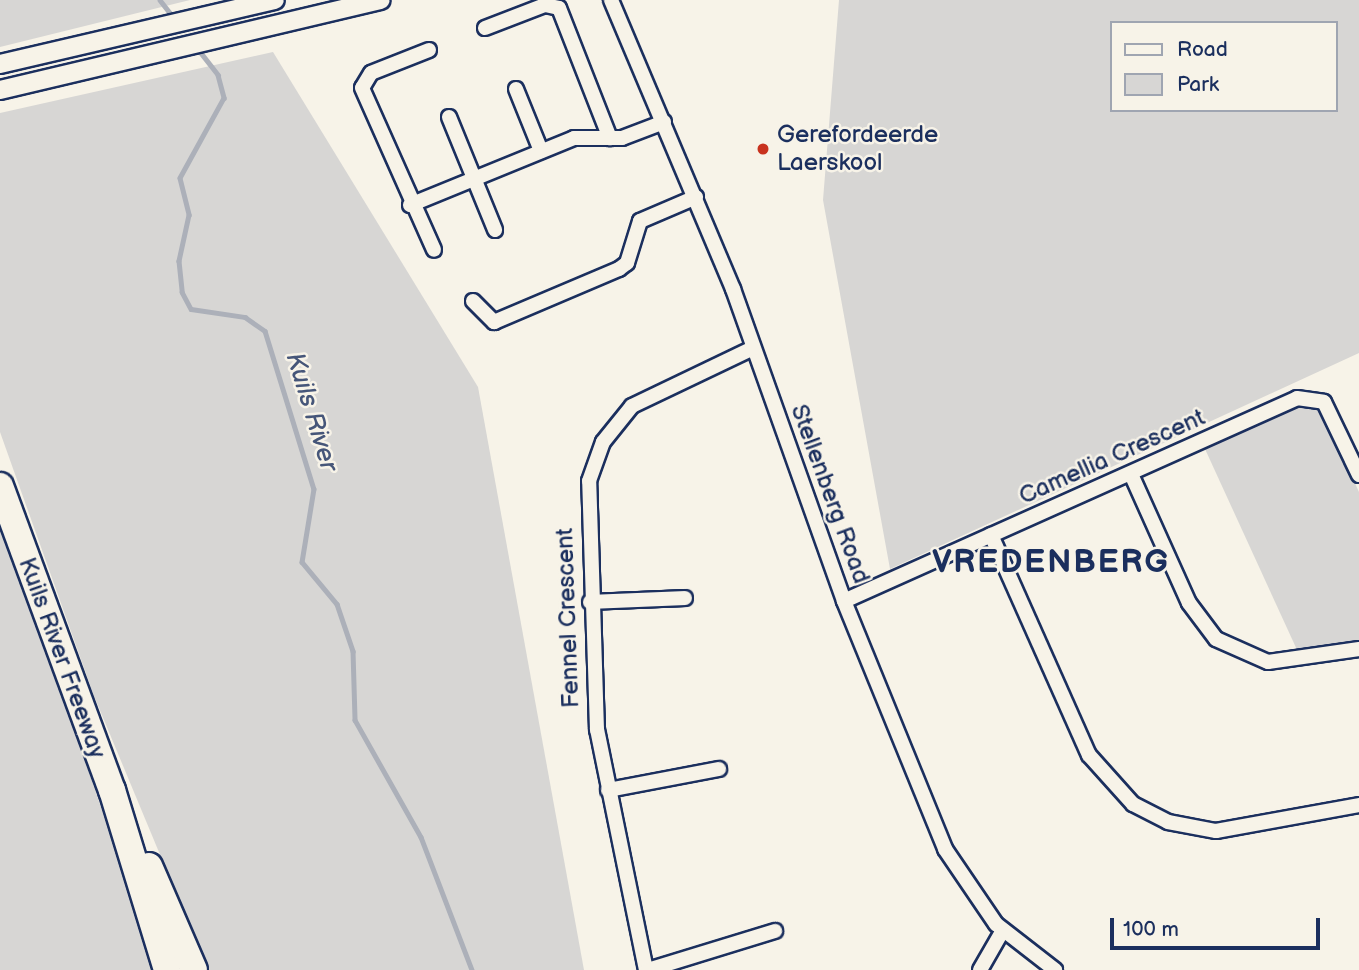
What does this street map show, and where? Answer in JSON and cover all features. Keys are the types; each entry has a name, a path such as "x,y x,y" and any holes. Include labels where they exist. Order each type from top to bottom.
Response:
{"highway":[{"name":"Kuils River Freeway","path":"0,486 112,790"},
{"path":"112,790 167,970"},
{"path":"112,790 194,970"}],"street":[{"path":"0,64 275,0"},
{"path":"0,90 169,53 380,0"},
{"name":"Stellenberg Road","path":"611,0 696,197 844,601 945,849 1003,930 1055,970"},
{"path":"485,28 545,5 559,8 610,138"},
{"path":"429,50 371,73 362,85 411,205 434,250"},
{"path":"516,89 541,150"},
{"path":"449,117 495,230"},
{"path":"411,205 581,136 610,138 664,122"},
{"path":"473,301 494,322 619,269 627,263 640,221 696,197"},
{"name":"Fennel Crescent","path":"647,970 608,790 594,709 588,488 609,432 651,394 753,348"},
{"name":"Camellia Crescent","path":"844,601 1309,396 1326,406 1359,475"},
{"path":"1131,474 1189,603 1216,639 1268,662 1359,649"},
{"path":"992,536 1089,755 1133,804 1168,822 1216,831 1359,805"},
{"path":"590,602 685,598"},
{"path":"608,790 719,769"},
{"path":"980,970 1003,930"},
{"path":"647,970 775,931"}],"green space":[{"path":"0,0 190,0 0,47"},
{"path":"839,0 1359,0 1359,353 890,569 823,200"},
{"path":"273,52 478,387 584,970 208,970 94,696 0,432 0,113"},
{"path":"1301,405 1322,412 1359,492 1359,640 1298,652 1205,449"},
{"path":"0,514 157,970 0,970"}],"waterway":[{"name":"Kuils River","path":"160,0 174,18"},
{"name":"Kuils River","path":"198,49 218,75 224,98 180,178 189,215 179,261 182,292 191,309 245,317 265,331 314,489 302,562 337,604 353,651 355,720 421,837 472,970"}],"place":[{"name":"Gerefordeerde Laerskool","path":"763,149"}],"district":[{"name":"VREDENBERG","path":"1051,563"}]}
